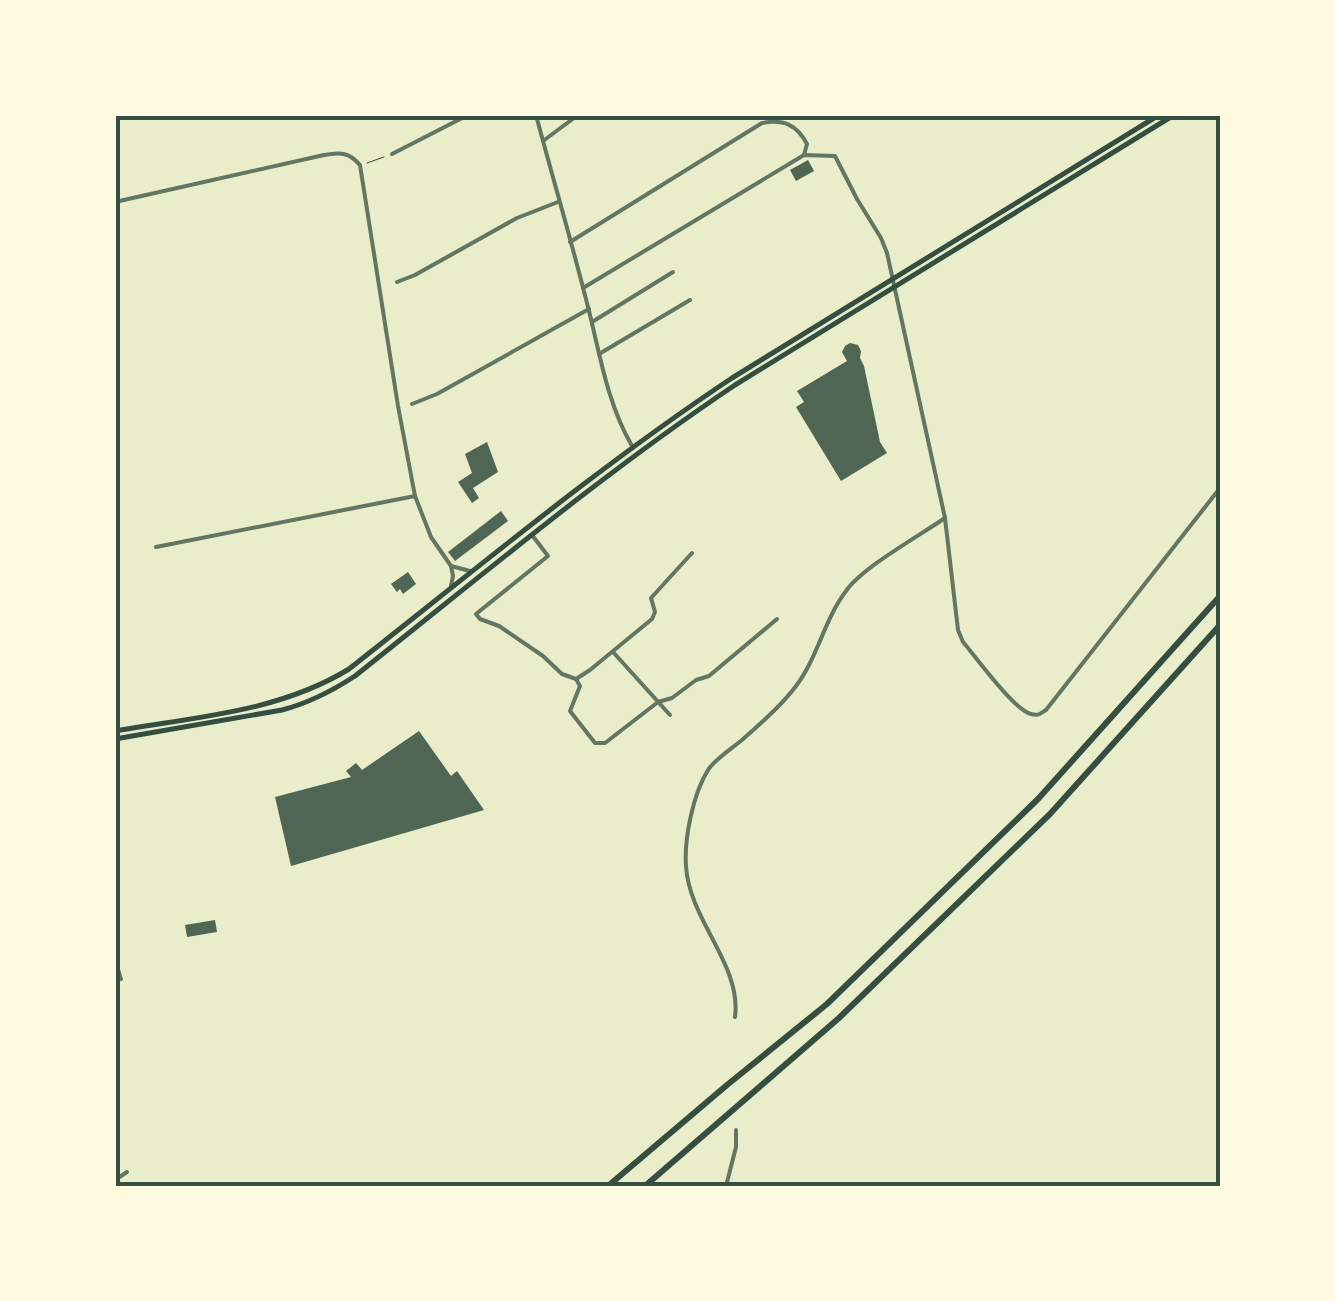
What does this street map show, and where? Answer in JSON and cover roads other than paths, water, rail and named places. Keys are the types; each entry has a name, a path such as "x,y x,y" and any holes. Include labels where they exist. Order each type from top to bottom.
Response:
{"highway":[{"path":"608,1186 841,991 1038,800 1220,596"},
{"path":"645,1186 840,1018 1050,814 1220,626"}],"main road":[{"path":"115,731 260,706 311,690 349,669 633,447 732,378 1159,115"},
{"path":"115,739 270,713 314,700 355,676 690,415 1174,115"}],"street":[{"path":"392,154 468,115"},
{"path":"536,115 612,402 633,447"},
{"path":"543,141 578,115"},
{"path":"570,242 762,123 780,121 797,129 807,144 804,155"},
{"path":"115,202 324,154 353,156 360,165 415,496 431,536 450,566 450,590"},
{"path":"583,288 804,155 835,156 881,238 893,279 944,518 958,630 963,642 1025,712 1042,714 1220,488"},
{"path":"397,282 517,218 559,202"},
{"path":"592,322 673,272"},
{"path":"600,354 690,300"},
{"path":"412,404 428,399 589,309"},
{"path":"156,547 415,496"},
{"path":"735,1017 736,997 724,962 690,894 686,870 685,842 690,815 708,769 758,726 796,686 840,600 855,580 944,518"},
{"path":"532,535 548,556 476,614 542,656 562,674 576,679 580,686 570,711 596,743 605,743 658,702 709,676 777,619"},
{"path":"576,679 652,619 654,603 650,598 692,553"},
{"path":"450,566 472,572"},
{"path":"612,652 670,714"},
{"path":"115,960 118,979"},
{"path":"726,1186 736,1130"},
{"path":"115,1180 127,1172"}]}
